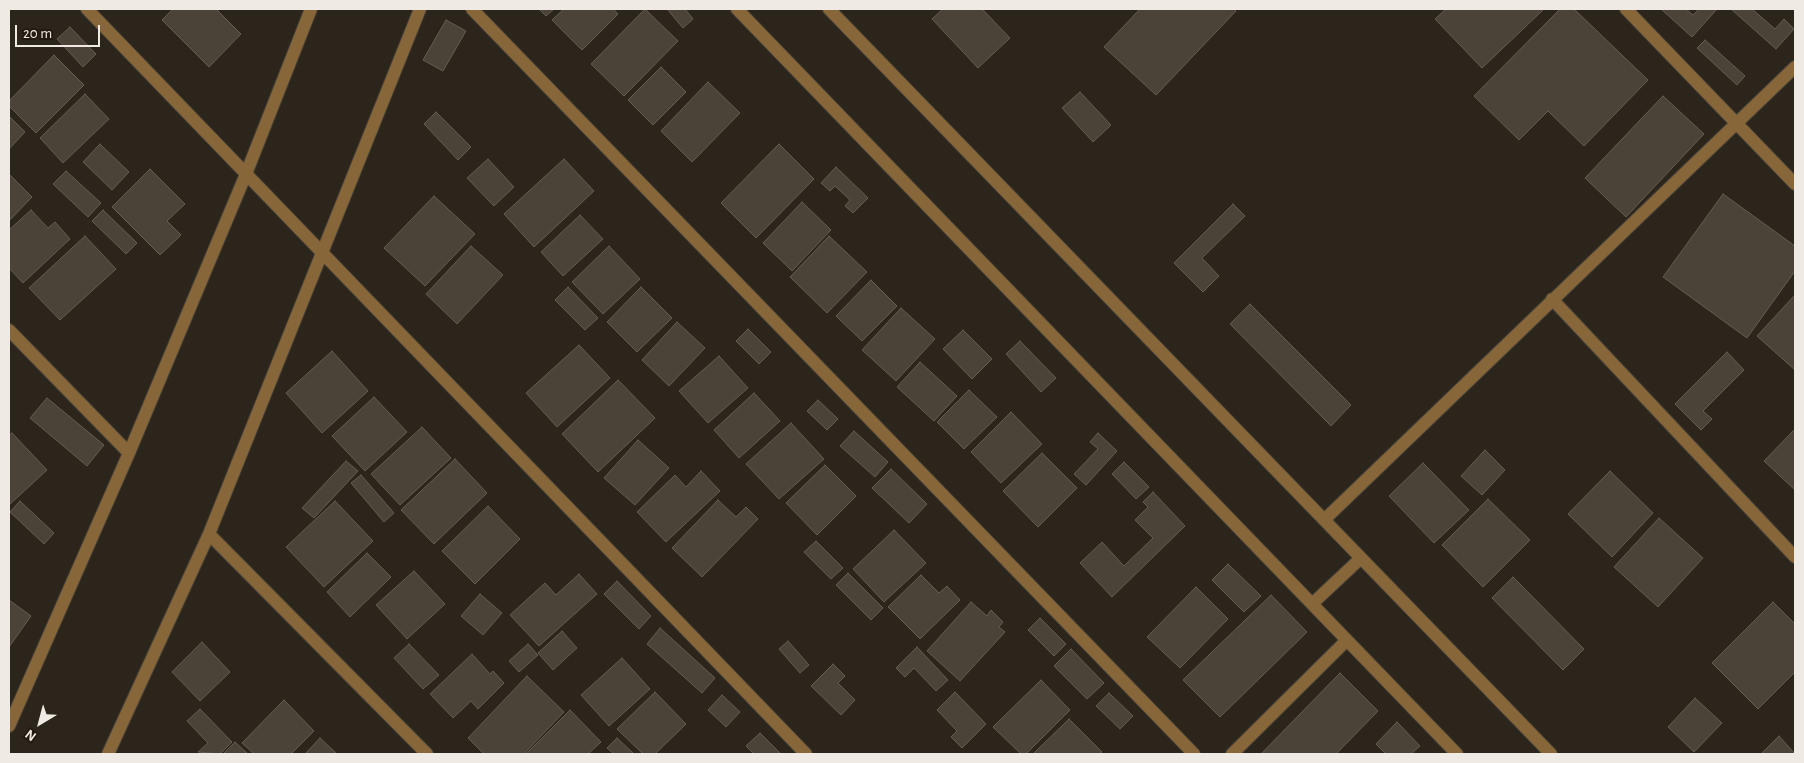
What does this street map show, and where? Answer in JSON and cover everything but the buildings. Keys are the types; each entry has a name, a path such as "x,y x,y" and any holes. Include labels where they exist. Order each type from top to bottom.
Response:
{"street":[{"path":"87,9 806,754"},
{"path":"9,726 129,453 246,174 311,9"},
{"path":"108,754 209,534 420,9"},
{"path":"472,9 1194,754"},
{"path":"736,9 1457,754"},
{"path":"829,9 1551,754"},
{"path":"1626,9 1795,184"},
{"path":"1324,520 1552,299 1795,68"},
{"path":"1552,299 1795,557"},
{"path":"9,330 129,453"},
{"path":"209,534 427,754"},
{"path":"1312,604 1361,558"},
{"path":"1232,754 1347,640"}]}
